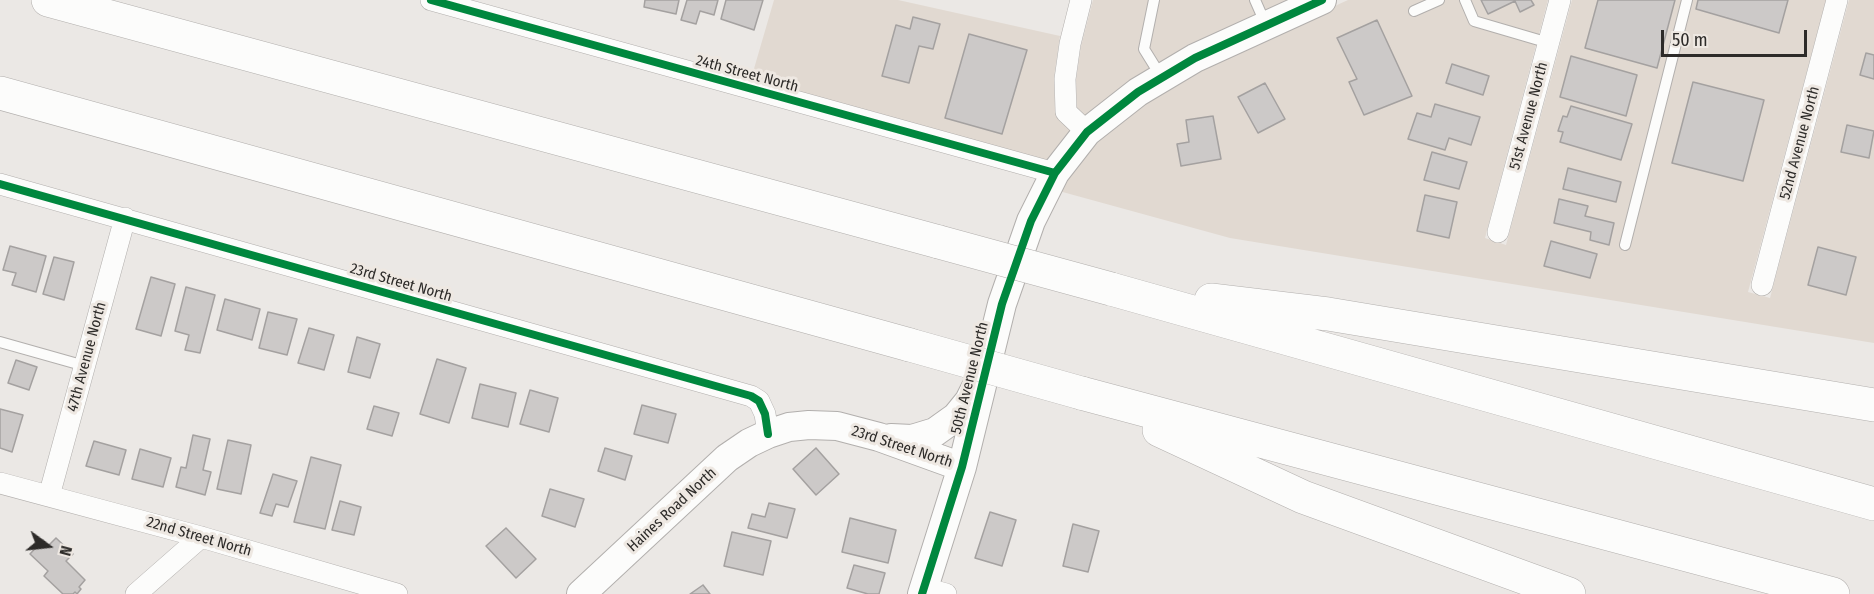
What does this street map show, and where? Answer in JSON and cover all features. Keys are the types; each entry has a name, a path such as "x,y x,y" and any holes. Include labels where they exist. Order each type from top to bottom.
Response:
{"highway":[{"path":"48,0 1111,289 1874,504"},
{"path":"0,93 1081,393 1833,594"},
{"path":"1111,289 1328,314 1874,405"},
{"path":"1081,393 1304,497 1569,594"},
{"path":"1762,574 1814,594"}],"street":[{"name":"24th Street North","path":"431,0 1056,173"},
{"path":"1081,0 1068,56 1065,79 1066,112 1087,132"},
{"path":"1056,173 1087,132 1138,92 1195,58 1322,0"},
{"name":"51st Avenue North","path":"1498,232 1560,0"},
{"name":"52nd Avenue North","path":"1762,285 1837,0"},
{"name":"50th Avenue North","path":"931,592 1002,304 1031,221 1056,173"},
{"name":"23rd Street North","path":"0,184 751,396 759,401 765,414 768,435 789,428 809,425 837,426 879,437 962,467"},
{"name":"47th Avenue North","path":"49,496 126,219"},
{"path":"879,437 912,439 934,432 956,417 969,402 986,370"},
{"name":"Haines Road North","path":"581,594 727,458 749,443 768,435"},
{"name":"22nd Street North","path":"0,483 201,537 366,590 397,594"},
{"path":"136,594 201,537"}],"lane":[{"path":"1154,0 1144,49 1162,78"},
{"path":"1255,0 1266,25"},
{"path":"1414,11 1439,0"},
{"path":"1466,0 1474,21 1549,43"},
{"path":"1625,245 1687,0"},
{"path":"0,342 85,366"}],"shaded area":[{"path":"774,0 898,0 1060,36 1054,77 1055,111 1058,118 1073,133 1049,161 751,79"},
{"path":"1093,0 1297,0 1088,118 1077,108 1076,80 1081,46"},
{"path":"1348,0 1548,0 1485,238 1506,245 1572,0 1826,0 1748,292 1770,298 1849,0 1874,0 1874,343 1230,238 1059,191 1096,139 1145,100 1201,67"}],"building":[{"path":"645,0 679,0 676,14 644,7"},
{"path":"687,0 718,0 714,15 700,11 696,24 681,20"},
{"path":"726,0 763,0 754,30 721,19"},
{"path":"1481,0 1531,0 1534,5 1520,12 1515,1 1488,14"},
{"path":"1598,0 1675,0 1657,68 1585,48"},
{"path":"1698,0 1788,0 1779,33 1696,9"},
{"path":"913,17 940,24 933,49 919,46 909,83 882,76 896,25 910,29"},
{"path":"1377,20 1412,96 1364,115 1349,82 1357,79 1337,38"},
{"path":"969,34 1027,50 1002,134 945,118"},
{"path":"1866,53 1874,55 1874,79 1860,75"},
{"path":"1571,56 1637,75 1626,116 1560,97"},
{"path":"1452,64 1489,76 1483,95 1446,83"},
{"path":"1693,82 1764,100 1743,181 1672,163"},
{"path":"1265,83 1285,119 1258,133 1238,97"},
{"path":"1435,104 1480,117 1471,145 1449,138 1445,150 1408,139 1417,113 1431,117"},
{"path":"1571,106 1632,124 1621,160 1560,142 1563,132 1558,131 1563,116 1567,117"},
{"path":"1213,116 1221,159 1181,166 1177,144 1189,142 1186,120"},
{"path":"1847,125 1874,131 1869,158 1841,152"},
{"path":"1432,152 1467,162 1459,189 1424,180"},
{"path":"1568,168 1621,182 1616,202 1563,189"},
{"path":"1425,195 1457,202 1449,238 1417,231"},
{"path":"1559,199 1588,206 1585,216 1614,223 1609,245 1590,240 1591,232 1554,223"},
{"path":"1551,241 1597,254 1590,278 1544,266"},
{"path":"10,246 46,256 36,292 12,285 16,273 3,270"},
{"path":"1818,247 1856,257 1846,295 1808,285"},
{"path":"54,257 74,262 64,300 43,294"},
{"path":"151,277 175,284 161,336 136,329"},
{"path":"186,287 215,295 200,353 185,350 189,335 175,331"},
{"path":"225,299 260,309 252,340 217,330"},
{"path":"268,312 297,319 287,355 259,348"},
{"path":"309,328 334,335 324,370 298,363"},
{"path":"357,337 380,344 370,378 348,372"},
{"path":"437,359 466,368 449,423 420,414"},
{"path":"16,360 37,367 29,390 8,383"},
{"path":"480,384 516,393 508,427 472,418"},
{"path":"530,390 558,398 549,432 520,424"},
{"path":"642,405 676,414 668,443 634,434"},
{"path":"374,406 399,413 392,436 367,429"},
{"path":"0,409 23,415 12,452 0,448"},
{"path":"193,435 210,439 203,470 211,472 205,495 176,487 181,467 186,468"},
{"path":"228,440 251,445 241,494 217,489"},
{"path":"94,441 126,450 119,475 86,466"},
{"path":"605,448 632,456 625,480 598,471"},
{"path":"816,448 839,474 816,495 793,469"},
{"path":"140,449 171,458 163,487 132,479"},
{"path":"311,457 341,465 325,529 294,522"},
{"path":"273,474 297,481 288,507 276,504 272,516 260,513"},
{"path":"550,489 584,499 575,527 542,516"},
{"path":"340,501 361,507 354,535 332,530"},
{"path":"769,503 795,509 787,538 748,528 752,514 765,517"},
{"path":"990,512 1016,520 1002,566 975,558"},
{"path":"850,518 896,530 888,563 842,552"},
{"path":"1073,524 1099,531 1088,572 1063,566"},
{"path":"506,528 536,559 516,578 486,546"},
{"path":"732,532 771,541 763,575 724,566"},
{"path":"56,538 73,554 66,561 85,580 77,594 75,592 63,594 44,576 48,571 30,554 43,540 48,546"},
{"path":"854,565 885,573 879,594 868,594 847,588"},
{"path":"703,585 710,594 690,594"}],"cycle path":[{"path":"431,0 1055,173"},
{"path":"922,594 962,467 1002,304 1031,221 1055,173 1087,132 1138,92 1195,58 1322,0"},
{"path":"0,184 751,396 759,401 765,414 768,434"}]}
